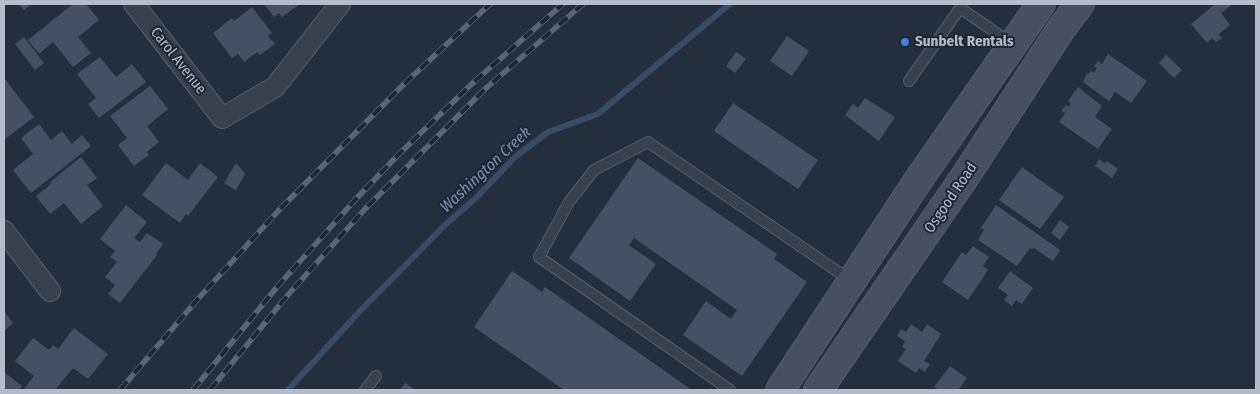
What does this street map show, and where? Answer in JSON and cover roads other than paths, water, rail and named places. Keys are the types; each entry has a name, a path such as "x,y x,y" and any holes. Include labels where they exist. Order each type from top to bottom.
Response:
{"main road":[{"path":"780,390 919,179 1041,4"},
{"name":"Osgood Road","path":"818,390 961,183 1061,29 1080,4"}],"street":[{"name":"Carol Avenue","path":"134,4 222,118 275,87 340,4"},
{"path":"4,231 50,290"}],"lane":[{"path":"909,81 960,8 1013,44"},
{"path":"730,390 539,257 569,202 594,170 648,142 851,281"},
{"path":"365,390 376,376"}],"waterway":[{"name":"Washington Creek","path":"288,390 360,311 446,224 476,198 515,157 548,132 598,114 730,4"}],"railway":[{"path":"120,390 197,300 279,210 404,84 490,4"},
{"path":"193,390 277,287 399,154 476,80 563,4"},
{"path":"210,390 287,296 365,209 485,89 583,4"}],"place":[{"name":"Sunbelt Rentals","path":"905,42"}]}
